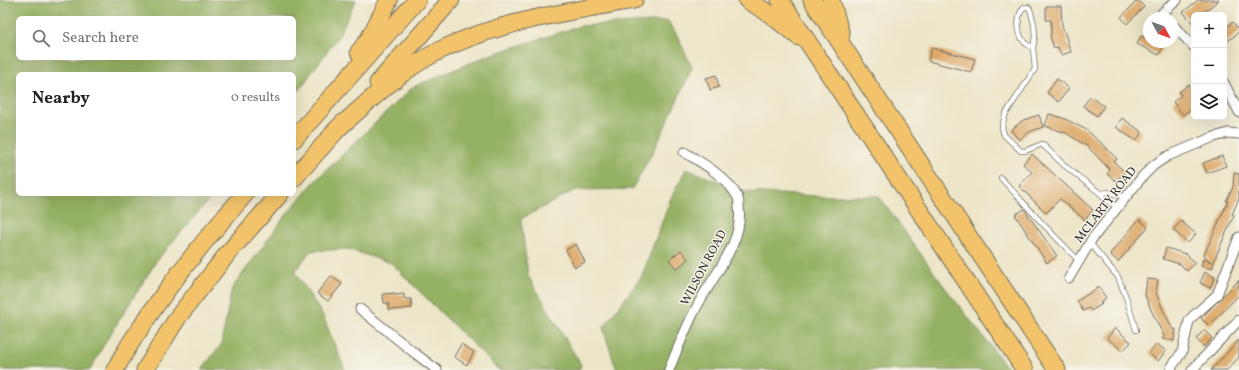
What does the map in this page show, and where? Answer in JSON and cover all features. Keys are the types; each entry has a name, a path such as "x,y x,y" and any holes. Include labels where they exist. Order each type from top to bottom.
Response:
{"highway":[{"path":"314,117 342,74 369,39 389,0"},
{"path":"296,137 417,0"},
{"path":"296,176 451,0"},
{"path":"336,131 387,85 409,69 433,54 465,39 523,22 634,0"},
{"path":"747,0 779,21 816,54"},
{"path":"780,0 1025,370"},
{"path":"812,0 1057,370"},
{"path":"831,0 840,32 867,82"},
{"path":"115,370 159,299 183,267 243,196"},
{"path":"145,370 178,317 228,253 278,196"}],"street":[{"path":"1163,12 1177,0"},
{"path":"1179,31 1191,44"},
{"path":"1225,84 1239,112"},
{"name":"MCLARTY ROAD","path":"1069,278 1090,243 1143,176 1154,165 1168,156 1211,138 1228,133 1239,134"},
{"name":"WILSON ROAD","path":"669,370 700,301 721,268 736,235 740,216 738,197 729,184 701,161 684,152"},
{"path":"1172,370 1171,368 1182,352 1189,321 1192,316 1217,295 1239,237"},
{"path":"360,309 437,370"},
{"path":"1192,370 1239,320"}],"lane":[{"path":"1033,48 1025,42 1020,32 1019,20 1021,10 1024,7 1028,7 1030,9 1034,24 1035,36 1033,48 1035,69 1004,115 1002,127 1004,135 1021,150 1025,151 1042,144 1065,166 1101,194 1105,200 1118,207"},
{"path":"1001,178 1079,261"},
{"path":"1101,194 1108,192 1126,197"},
{"path":"1090,243 1118,276 1136,330"}],"green space":[{"path":"0,0 356,0 339,35 296,94 296,72 16,72 16,196 212,196 157,260 106,341 90,370 0,370"},
{"path":"668,21 678,37 692,68 656,146 632,189 575,190 521,219 528,276 581,365 579,370 499,370 391,263 348,249 310,251 295,272 323,316 345,370 201,370 221,345 232,288 286,215 316,180 413,87 487,56 580,26"},
{"path":"686,169 745,192 814,196 879,196 943,285 1009,370 619,370 616,368 603,328 642,276 671,198"}],"building":[{"path":"1138,0 1144,7 1127,24 1121,17"},
{"path":"1198,0 1219,0 1204,12 1191,12 1191,21 1183,12"},
{"path":"1046,6 1061,6 1062,25 1071,52 1061,55 1058,47 1054,48 1050,36 1051,20 1046,20"},
{"path":"1233,22 1239,32 1227,42 1227,27"},
{"path":"1141,36 1143,37 1143,47 1137,44"},
{"path":"932,48 975,59 971,72 928,61"},
{"path":"1145,48 1162,48 1159,55"},
{"path":"716,75 719,87 710,90 706,78"},
{"path":"1057,79 1069,88 1059,102 1047,93"},
{"path":"1189,84 1191,86 1191,108 1183,115 1173,102 1181,95 1179,92"},
{"path":"1090,97 1104,106 1097,116 1083,106"},
{"path":"1049,114 1063,118 1085,129 1107,148 1117,159 1114,162 1125,172 1116,181 1107,174 1110,170 1088,147 1066,133 1045,126"},
{"path":"1039,115 1043,127 1029,132 1019,140 1011,130 1023,120"},
{"path":"1122,118 1142,132 1136,141 1116,127"},
{"path":"1032,154 1093,210 1085,220 1060,199 1046,213 1019,186 1032,172 1023,164"},
{"path":"1222,156 1226,166 1207,173 1203,163"},
{"path":"1234,173 1239,174 1239,199 1232,214 1234,215 1216,256 1212,269 1201,266 1203,259 1211,262 1204,255 1228,201 1226,201 1233,187"},
{"path":"1024,209 1057,256 1047,263 1015,215"},
{"path":"1139,219 1148,227 1118,262 1110,254"},
{"path":"1181,221 1196,234 1188,243 1173,230"},
{"path":"576,244 585,262 575,267 566,250"},
{"path":"1166,248 1186,254 1195,263 1187,271 1180,264 1163,259"},
{"path":"681,250 688,259 677,269 669,260"},
{"path":"1205,272 1215,277 1210,288 1200,283"},
{"path":"331,276 342,284 328,301 317,293"},
{"path":"1147,279 1158,280 1156,293 1173,329 1176,329 1174,341 1162,339 1164,336 1145,295"},
{"path":"1239,280 1239,295 1209,326 1201,318"},
{"path":"1099,287 1106,298 1100,302 1102,304 1091,311 1089,308 1083,311 1077,301"},
{"path":"395,293 395,295 404,294 404,299 411,299 412,308 389,310 388,303 384,303 383,294"},
{"path":"1115,328 1131,342 1123,351 1107,338"},
{"path":"1204,330 1212,338 1204,347 1196,339"},
{"path":"1239,340 1239,357 1227,370 1211,370"},
{"path":"461,344 474,352 467,365 454,357"},
{"path":"1157,344 1166,351 1158,361 1149,353"}]}
